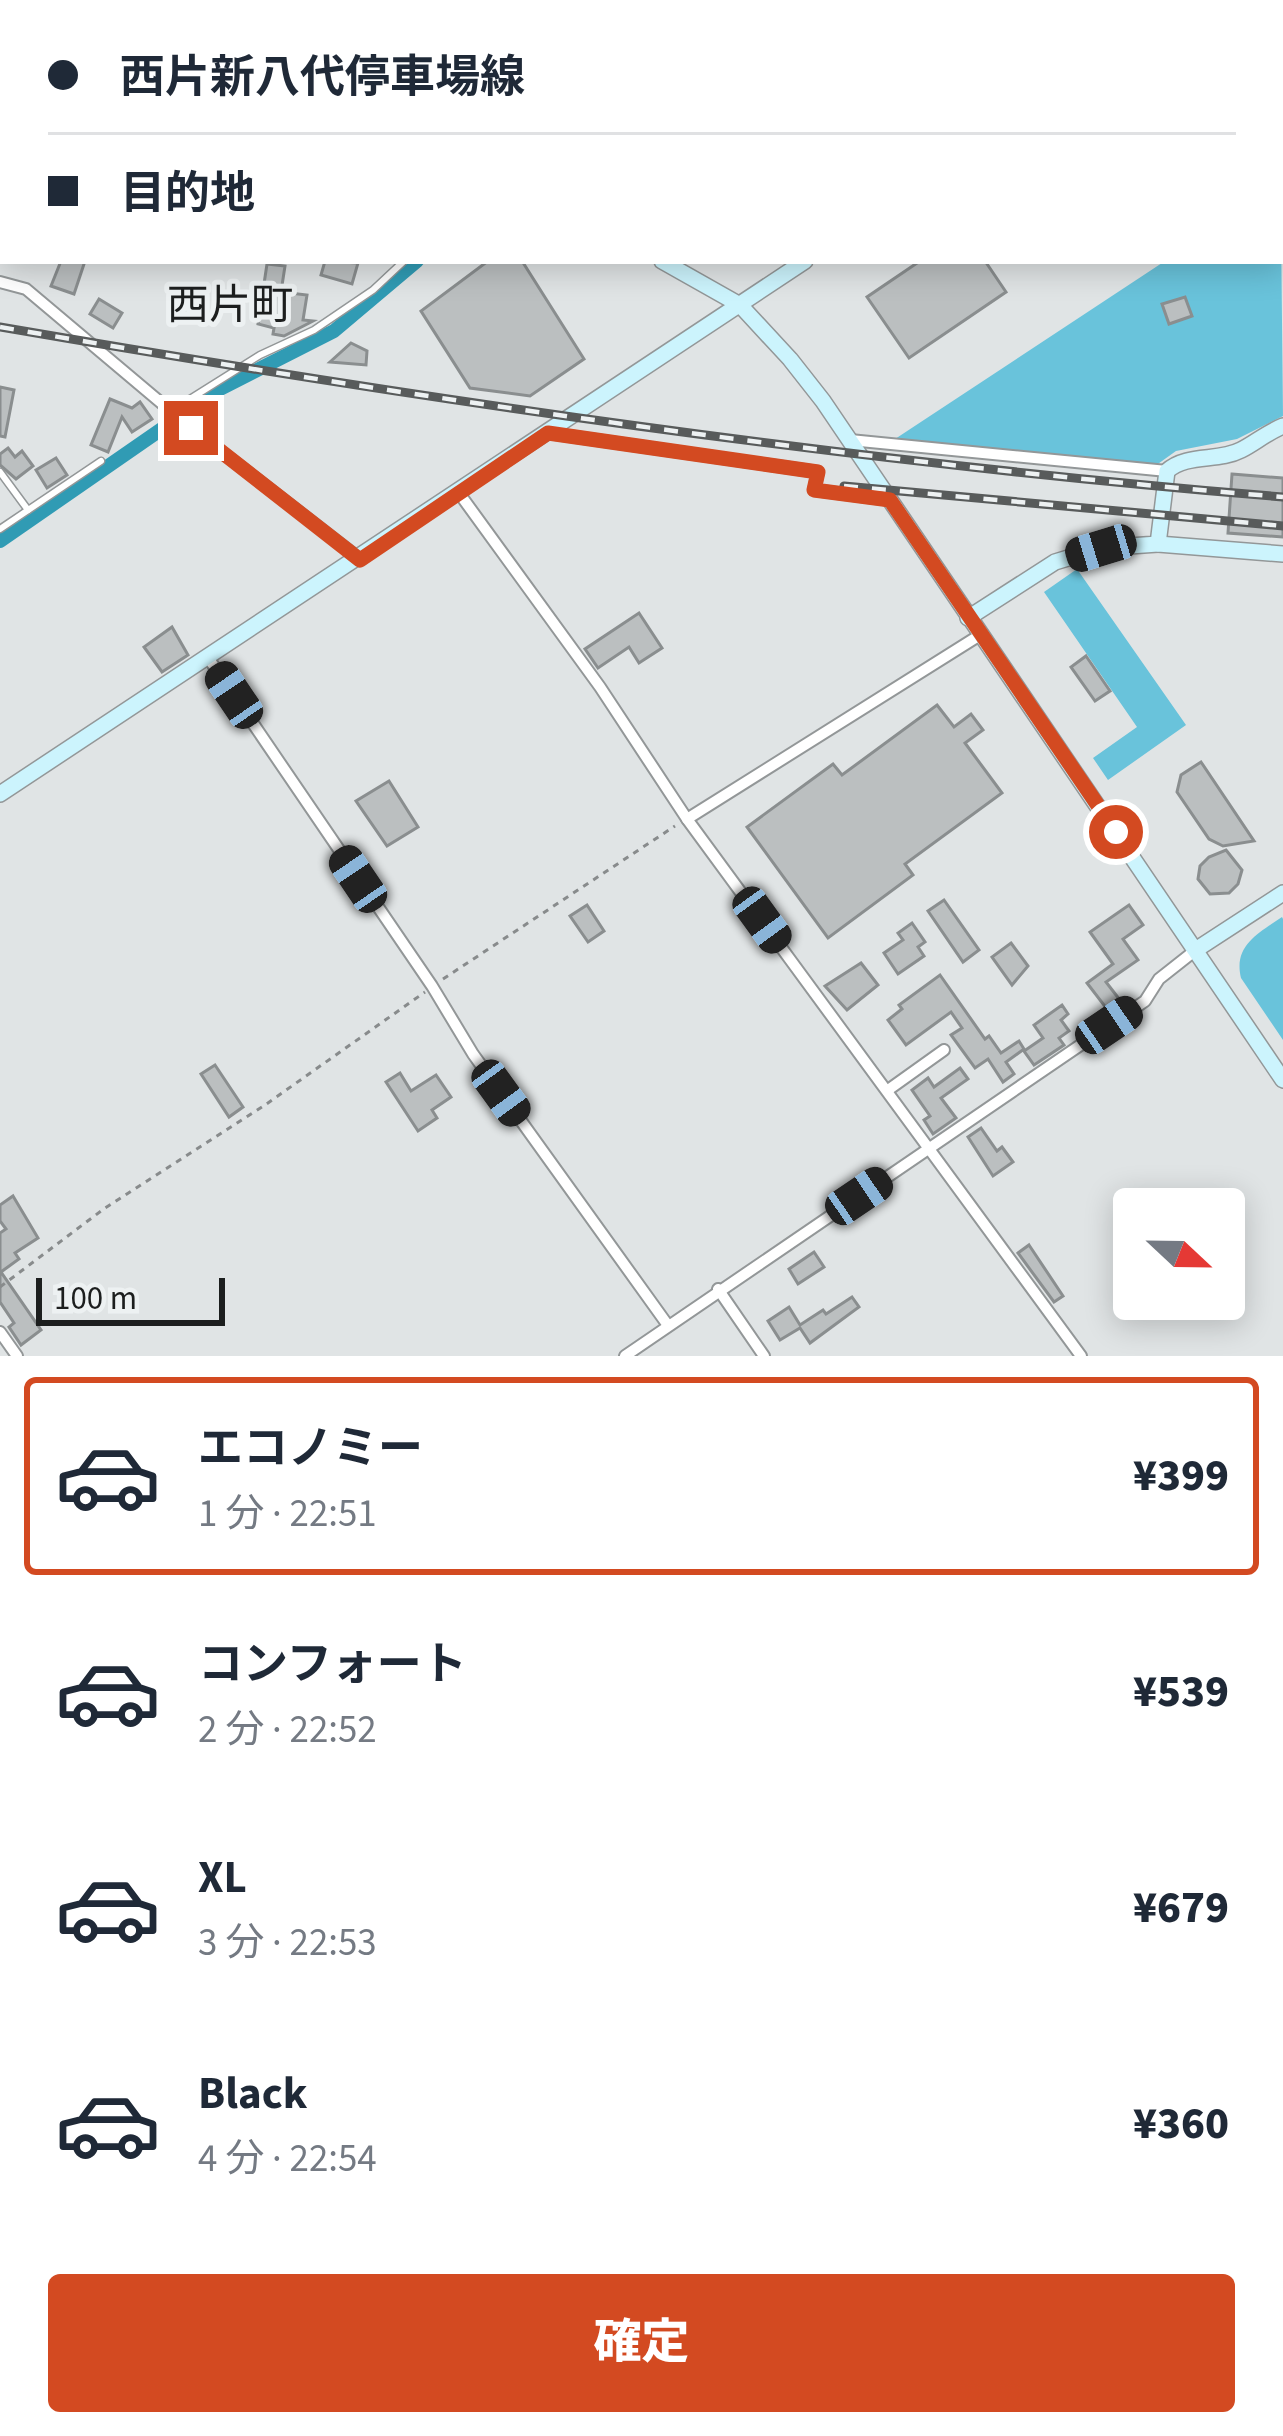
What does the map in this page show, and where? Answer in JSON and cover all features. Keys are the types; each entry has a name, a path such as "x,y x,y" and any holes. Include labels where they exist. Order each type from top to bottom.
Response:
{"street":[{"path":"667,264 740,305 790,359 850,440 1283,1080"},
{"path":"0,794 360,560 801,264"},
{"path":"0,282 26,289 191,428 360,560"},
{"path":"1158,544 1167,471 1175,464 1240,451 1283,426"},
{"path":"548,433 818,472 814,490 890,500"},
{"path":"850,440 1167,471"},
{"path":"459,493 600,687 687,819 1081,1356"},
{"path":"968,618 1055,562 1101,548 1158,544 1283,554"},
{"path":"687,819 980,635"},
{"path":"209,659 432,986 473,1054 667,1324"},
{"path":"625,1356 1145,1001 1159,979 1283,893"},
{"path":"888,1090 944,1050"},
{"path":"718,1289 764,1356"},
{"path":"0,1332 17,1356"}],"lane":[{"path":"170,409 260,355 314,330 373,290 401,264"},
{"path":"0,529 100,461"},
{"path":"0,472 28,510"}],"path":[{"path":"0,1287 89,1218 265,1105 432,986 687,819"}],"shaded area":[{"path":"1160,264 1281,264 1283,416 1237,439 1176,451 1155,466 892,441"},
{"path":"1077,569 1186,725 1108,780 1093,758 1137,727 1044,592"},
{"path":"1282,917 1283,1040 1241,978 1240,967 1244,948"}],"building":[{"path":"60,264 84,264 74,294 51,286"},
{"path":"267,264 285,266 281,292 307,295 303,320 313,321 284,336 258,324"},
{"path":"324,264 358,264 352,284 321,275"},
{"path":"484,264 524,264 584,359 530,396 470,388 421,311"},
{"path":"916,264 987,264 1006,292 909,358 867,297"},
{"path":"1185,297 1192,316 1169,324 1162,304"},
{"path":"99,299 122,313 113,328 90,314"},
{"path":"351,343 367,351 366,365 330,362"},
{"path":"0,387 14,390 5,437 0,436"},
{"path":"110,399 132,408 140,402 152,419 132,432 122,417 108,452 91,445"},
{"path":"8,448 15,457 22,451 33,466 16,479 0,465 0,454"},
{"path":"56,458 67,475 47,488 36,470"},
{"path":"1232,474 1283,478 1283,537 1228,533"},
{"path":"639,613 662,648 639,663 629,647 598,668 585,649"},
{"path":"172,627 188,655 162,672 144,647"},
{"path":"1086,656 1110,691 1095,701 1071,667"},
{"path":"937,705 954,727 971,714 983,730 965,743 1002,793 905,864 913,875 828,938 747,827 833,764 842,775"},
{"path":"1201,762 1254,841 1223,846 1209,839 1177,792 1181,775"},
{"path":"389,781 418,827 387,846 356,801"},
{"path":"1226,850 1242,870 1238,884 1229,893 1210,894 1198,879 1200,866"},
{"path":"944,900 979,950 963,962 928,911"},
{"path":"587,905 604,931 588,942 570,916"},
{"path":"1129,905 1143,925 1123,939 1138,960 1106,982 1123,1004 1110,1013 1087,983 1113,964 1090,932"},
{"path":"912,923 925,942 918,947 924,956 898,974 884,953 903,940 898,933"},
{"path":"1011,943 1028,966 1012,985 992,957"},
{"path":"861,963 878,985 847,1010 825,986"},
{"path":"940,975 985,1039 989,1036 1001,1053 1019,1041 1024,1049 1006,1062 1014,1074 1003,1082 988,1059 975,1068 951,1035 962,1028 951,1012 906,1045 888,1020 902,1009 899,1005"},
{"path":"1062,1005 1068,1014 1061,1020 1069,1031 1059,1038 1064,1045 1034,1065 1024,1051 1043,1038 1034,1025"},
{"path":"215,1065 243,1107 229,1117 201,1074"},
{"path":"960,1068 968,1079 941,1098 956,1118 933,1134 924,1120 930,1116 912,1090 928,1078 934,1087"},
{"path":"400,1073 411,1091 436,1075 451,1097 432,1110 437,1118 418,1131 386,1082"},
{"path":"981,1128 997,1151 1002,1147 1013,1162 993,1176 968,1137"},
{"path":"13,1196 38,1238 15,1253 19,1259 1,1272 41,1330 21,1345 0,1302 0,1233 6,1229 0,1221 0,1205"},
{"path":"1029,1245 1063,1296 1054,1302 1018,1253"},
{"path":"814,1252 824,1267 798,1284 789,1269"},
{"path":"852,1297 859,1307 810,1343 800,1328 780,1340 768,1321 789,1307 800,1325"}],"waterway":[{"path":"0,541 218,390 334,331 413,264"}],"railway":[{"path":"0,327 640,426 961,466 1283,497"},
{"path":"844,486 1283,526"}],"district":[{"name":"西片町","path":"230,306"}],"route":[{"path":"191,428 360,560 548,433 818,472 814,490 890,500 1116,832"}]}
